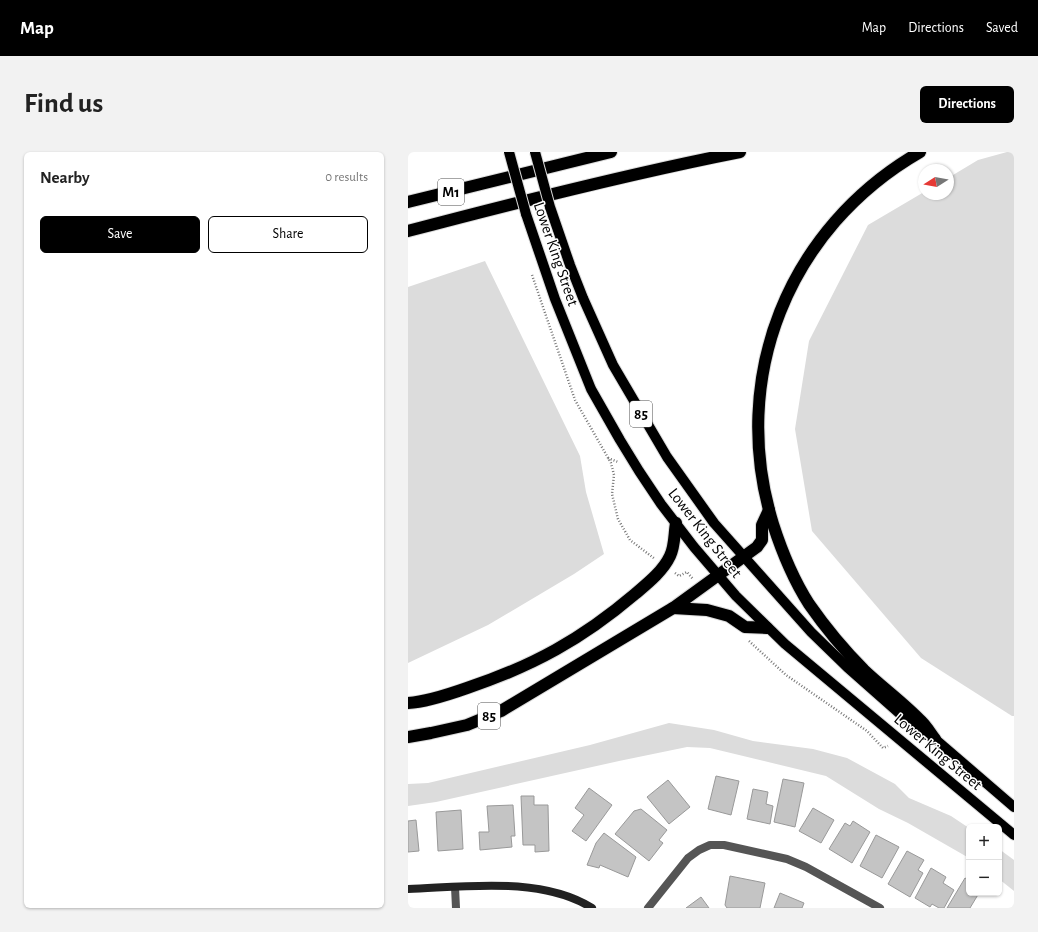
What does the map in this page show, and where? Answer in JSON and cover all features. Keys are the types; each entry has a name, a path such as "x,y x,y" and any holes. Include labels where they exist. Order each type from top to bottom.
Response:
{"highway":[{"name":"M1","path":"408,202 611,152"},
{"path":"408,231 571,189 740,152"},
{"path":"920,152 867,189 820,239 807,258 784,300 768,344 764,364 758,418 760,463 769,510 785,560 794,580 810,605 842,646 863,668 922,722 935,739"},
{"path":"744,557 757,547 762,540 762,525 769,510"},
{"path":"408,703 449,694 516,670 564,646 596,625 627,601 661,570 672,550 676,523"},
{"name":"85","path":"408,736 449,730 467,725 501,711 673,608 744,557"},
{"path":"673,608 707,610 729,616 745,627 767,628"}],"main road":[{"name":"Lower King Street","path":"510,152 526,214 555,299 591,389 639,470 676,523 717,575 751,613 767,628 1014,835"},
{"name":"Lower King Street","path":"535,152 559,237 600,337 620,378 667,458 714,523 811,632 847,667 916,728 935,739 1014,807"}],"street":[{"path":"648,908 688,858 699,850 710,845 724,845 787,859 806,867 880,908"},
{"path":"408,889 503,886 538,889 562,895 586,904 592,908"},
{"path":"455,887 456,908"}],"path":[{"path":"530,269 576,400 608,457"}],"shaded area":[{"path":"1007,152 1014,152 1014,716 921,658 812,531 795,429 809,341 868,225 918,196 918,200 954,200 954,174 978,160"},
{"path":"485,261 580,456 586,492 604,554 574,574 488,625 408,663 408,287"},
{"path":"669,723 714,730 753,741 813,749 847,758 895,784 909,798 951,816 966,826 966,856 908,823 879,809 826,776 710,748 687,747 436,802 408,806 408,784 428,783 590,745"},
{"path":"1002,851 1014,860 1014,891 1002,881"}],"building":[{"path":"716,776 739,781 731,815 708,809"},
{"path":"783,779 804,783 795,827 774,822"},
{"path":"668,780 690,807 669,824 647,797"},
{"path":"589,788 612,805 586,841 572,831 584,815 575,808"},
{"path":"753,789 768,792 766,804 773,806 770,824 747,819"},
{"path":"521,796 534,796 534,805 548,805 549,851 535,852 535,845 523,845"},
{"path":"513,805 515,836 511,836 512,847 480,850 479,832 489,832 487,806"},
{"path":"813,808 834,820 821,843 799,831"},
{"path":"641,809 667,830 659,840 663,843 649,861 615,834 634,811"},
{"path":"461,810 463,849 438,851 436,812"},
{"path":"416,820 419,851 408,852 408,821"},
{"path":"853,821 870,832 852,863 829,849 845,823 850,826"},
{"path":"604,833 636,857 628,877 600,865 599,868 587,865 596,843"},
{"path":"876,835 899,847 882,878 860,866"},
{"path":"907,851 924,860 918,870 923,873 910,897 888,884"},
{"path":"931,868 946,877 943,883 954,890 944,908 939,908 932,904 930,907 915,898"},
{"path":"730,876 765,883 760,908 727,908 725,905"},
{"path":"966,878 966,896 977,896 970,908 947,908"},
{"path":"780,893 804,903 802,908 774,908"},
{"path":"701,897 709,908 686,908"}]}
